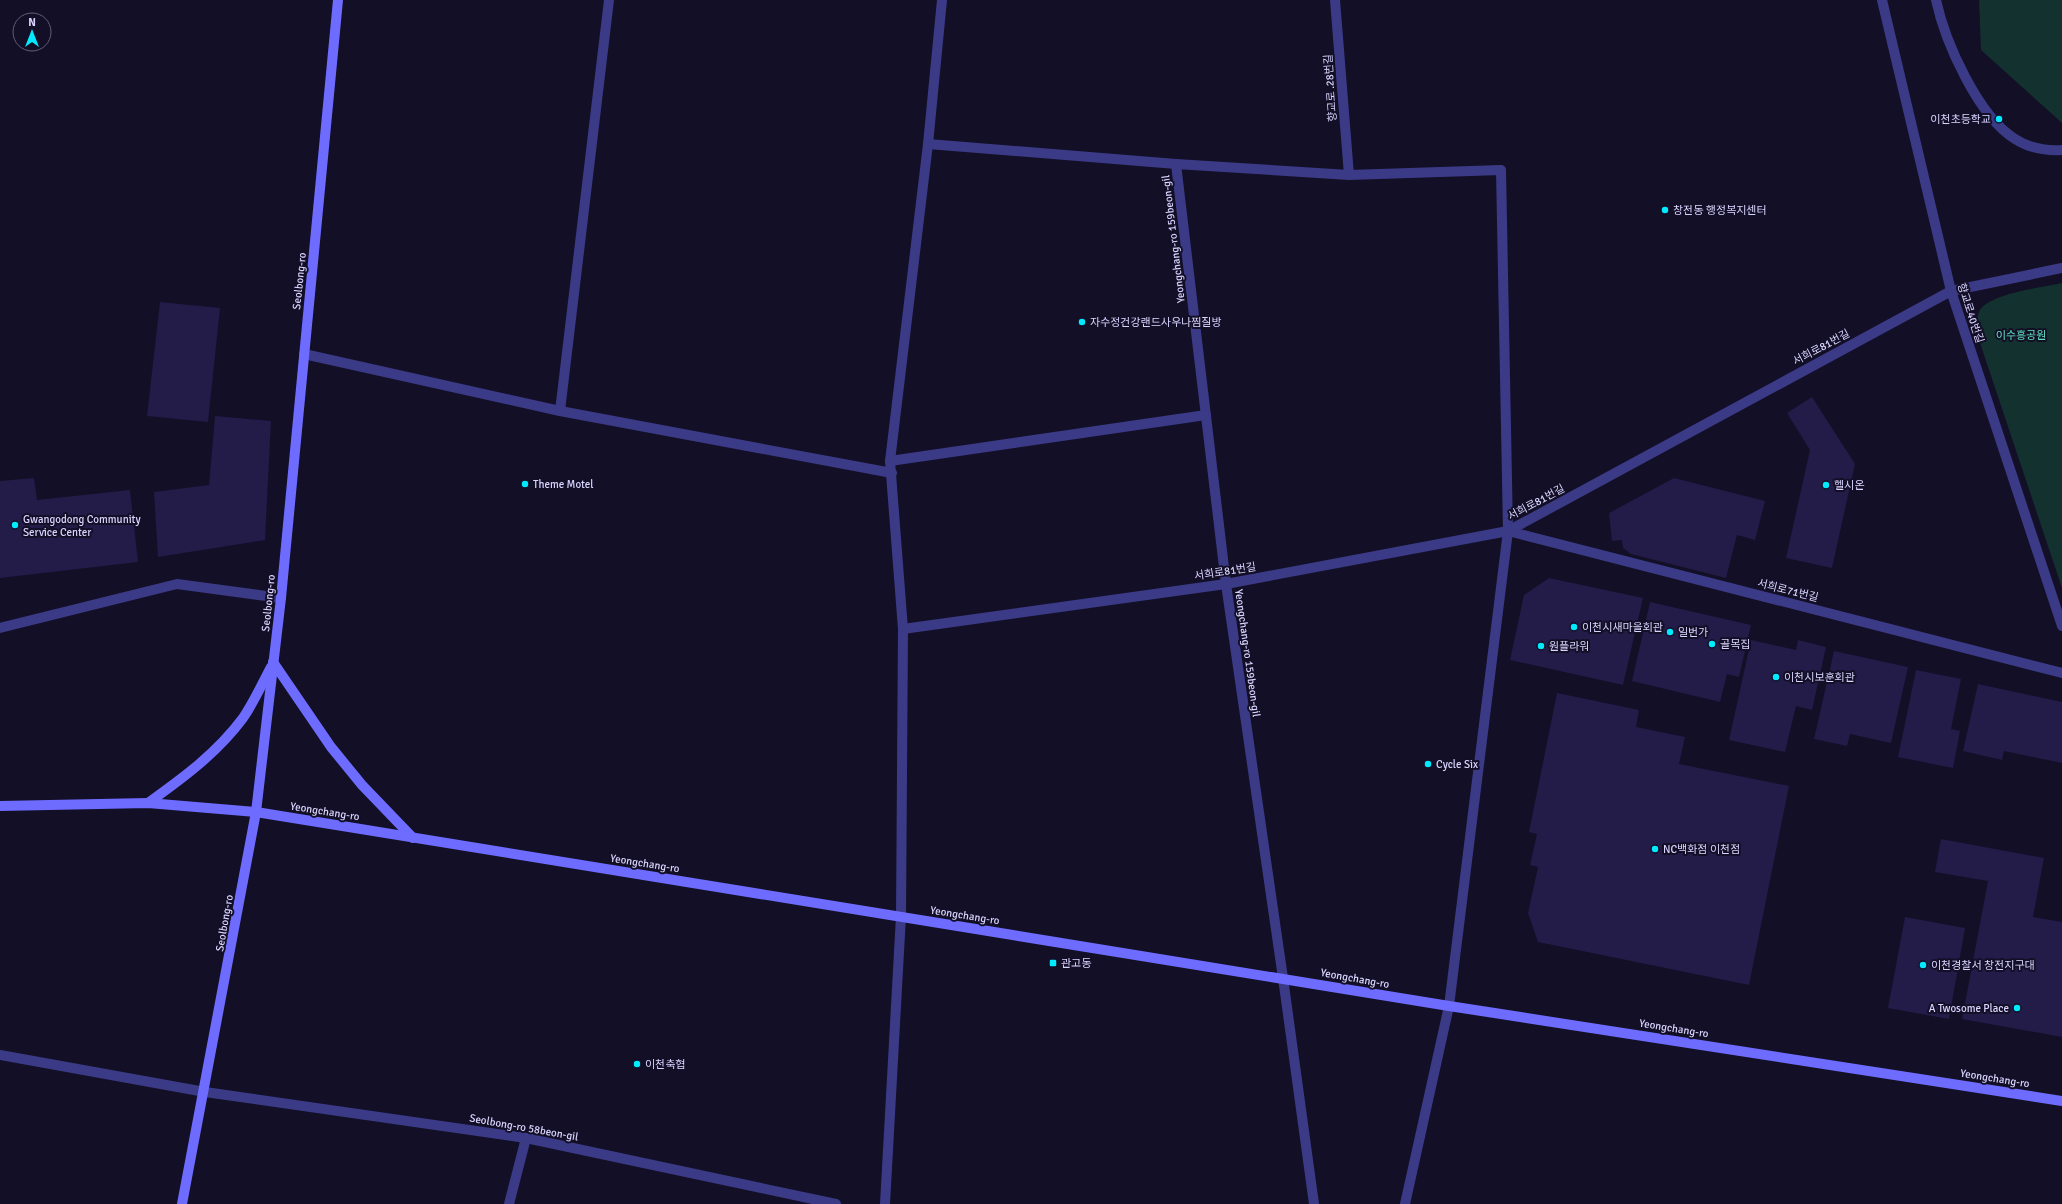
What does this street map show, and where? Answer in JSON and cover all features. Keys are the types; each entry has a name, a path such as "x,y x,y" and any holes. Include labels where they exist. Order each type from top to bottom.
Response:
{"street":[{"name":"Seolbong-ro","path":"182,1204 205,1092 256,812 274,662 338,0"},
{"path":"560,411 609,0"},
{"path":"885,1204 901,916 904,629 890,461 928,144 942,0"},
{"name":"향교로 .28번길","path":"1335,0 1349,175"},
{"name":"향교로40번길","path":"1882,0 1951,290 2062,626"},
{"path":"1936,0 1950,45 1972,89 1985,109 2001,129 2028,146 2050,151 2062,150"},
{"path":"928,144 1176,164 1349,175 1501,170 1508,531 1449,1006 1405,1204"},
{"name":"Yeongchang-ro 159beon-gil","path":"1176,164 1226,584 1283,978"},
{"name":"서희로81번길","path":"904,629 1226,584 1508,531 1951,290 2062,268"},
{"path":"304,354 560,411 892,473"},
{"path":"890,461 1206,415"},
{"name":"서희로71번길","path":"1508,531 2062,673"},
{"path":"0,628 178,584 280,598"},
{"path":"148,803 187,776 216,749 243,718 274,662 331,747 362,785 413,838"},
{"name":"Yeongchang-ro","path":"0,806 148,803 256,812 1449,1006 2062,1101"},
{"path":"1283,978 1314,1204"},
{"name":"Seolbong-ro 58beon-gil","path":"0,1055 205,1092 526,1138 836,1204"},
{"path":"510,1204 526,1138"}],"green space":[{"path":"1979,0 2062,0 2062,123 1981,50"},
{"name":"이수흥공원","path":"2062,283 2062,588 1978,337 1977,318 1979,312 1984,306 1992,300 2016,292"}],"building":[{"path":"160,302 220,308 208,422 147,416"},
{"name":"헬시온","path":"1812,397 1855,464 1832,568 1786,558 1810,450 1787,413"},
{"path":"215,416 271,421 265,540 158,557 154,492 209,485"},
{"path":"34,478 37,500 130,490 138,562 0,578 0,481"},
{"path":"1674,478 1765,501 1755,540 1737,535 1726,578 1631,554 1623,548 1622,540 1612,541 1609,513"},
{"path":"1549,578 1643,598 1623,685 1510,660 1524,595"},
{"path":"1650,602 1751,625 1739,677 1727,674 1720,702 1632,681"},
{"path":"1751,640 1796,650 1798,640 1826,647 1812,710 1796,706 1785,752 1729,740"},
{"path":"1834,651 1908,667 1891,743 1850,734 1847,746 1814,739"},
{"path":"1916,670 1961,679 1951,729 1960,731 1953,768 1898,757"},
{"path":"1978,684 2062,702 2062,763 2004,751 2002,760 1963,751"},
{"name":"NC백화점 이천점","path":"1557,693 1639,710 1636,727 1685,737 1679,764 1789,786 1749,985 1538,942 1528,913 1538,867 1530,865 1537,834 1529,832"},
{"path":"1941,839 2044,858 2033,917 2062,922 2062,1037 1962,1019 1988,881 1935,872"},
{"path":"1905,917 1965,928 1949,1019 1888,1008"}],"place":[{"name":"이천초등학교","path":"1999,119"},
{"name":"창전동 행정복지센터","path":"1665,210"},
{"name":"자수정건강랜드사우나찜질방","path":"1082,322"},
{"name":"Theme Motel","path":"525,484"},
{"name":"헬시온","path":"1826,485"},
{"name":"Gwangodong Community Service Center","path":"15,525"},
{"name":"이천시새마을회관","path":"1574,627"},
{"name":"일번가","path":"1670,632"},
{"name":"골목집","path":"1712,644"},
{"name":"원플라워","path":"1541,646"},
{"name":"이천시보훈회관","path":"1776,677"},
{"name":"Cycle Six","path":"1428,764"},
{"name":"NC백화점 이천점","path":"1655,849"},
{"name":"관고동","path":"1053,963"},
{"name":"이천경찰서 창전지구대","path":"1923,965"},
{"name":"A Twosome Place","path":"2017,1008"},
{"name":"이천축협","path":"637,1064"}]}
